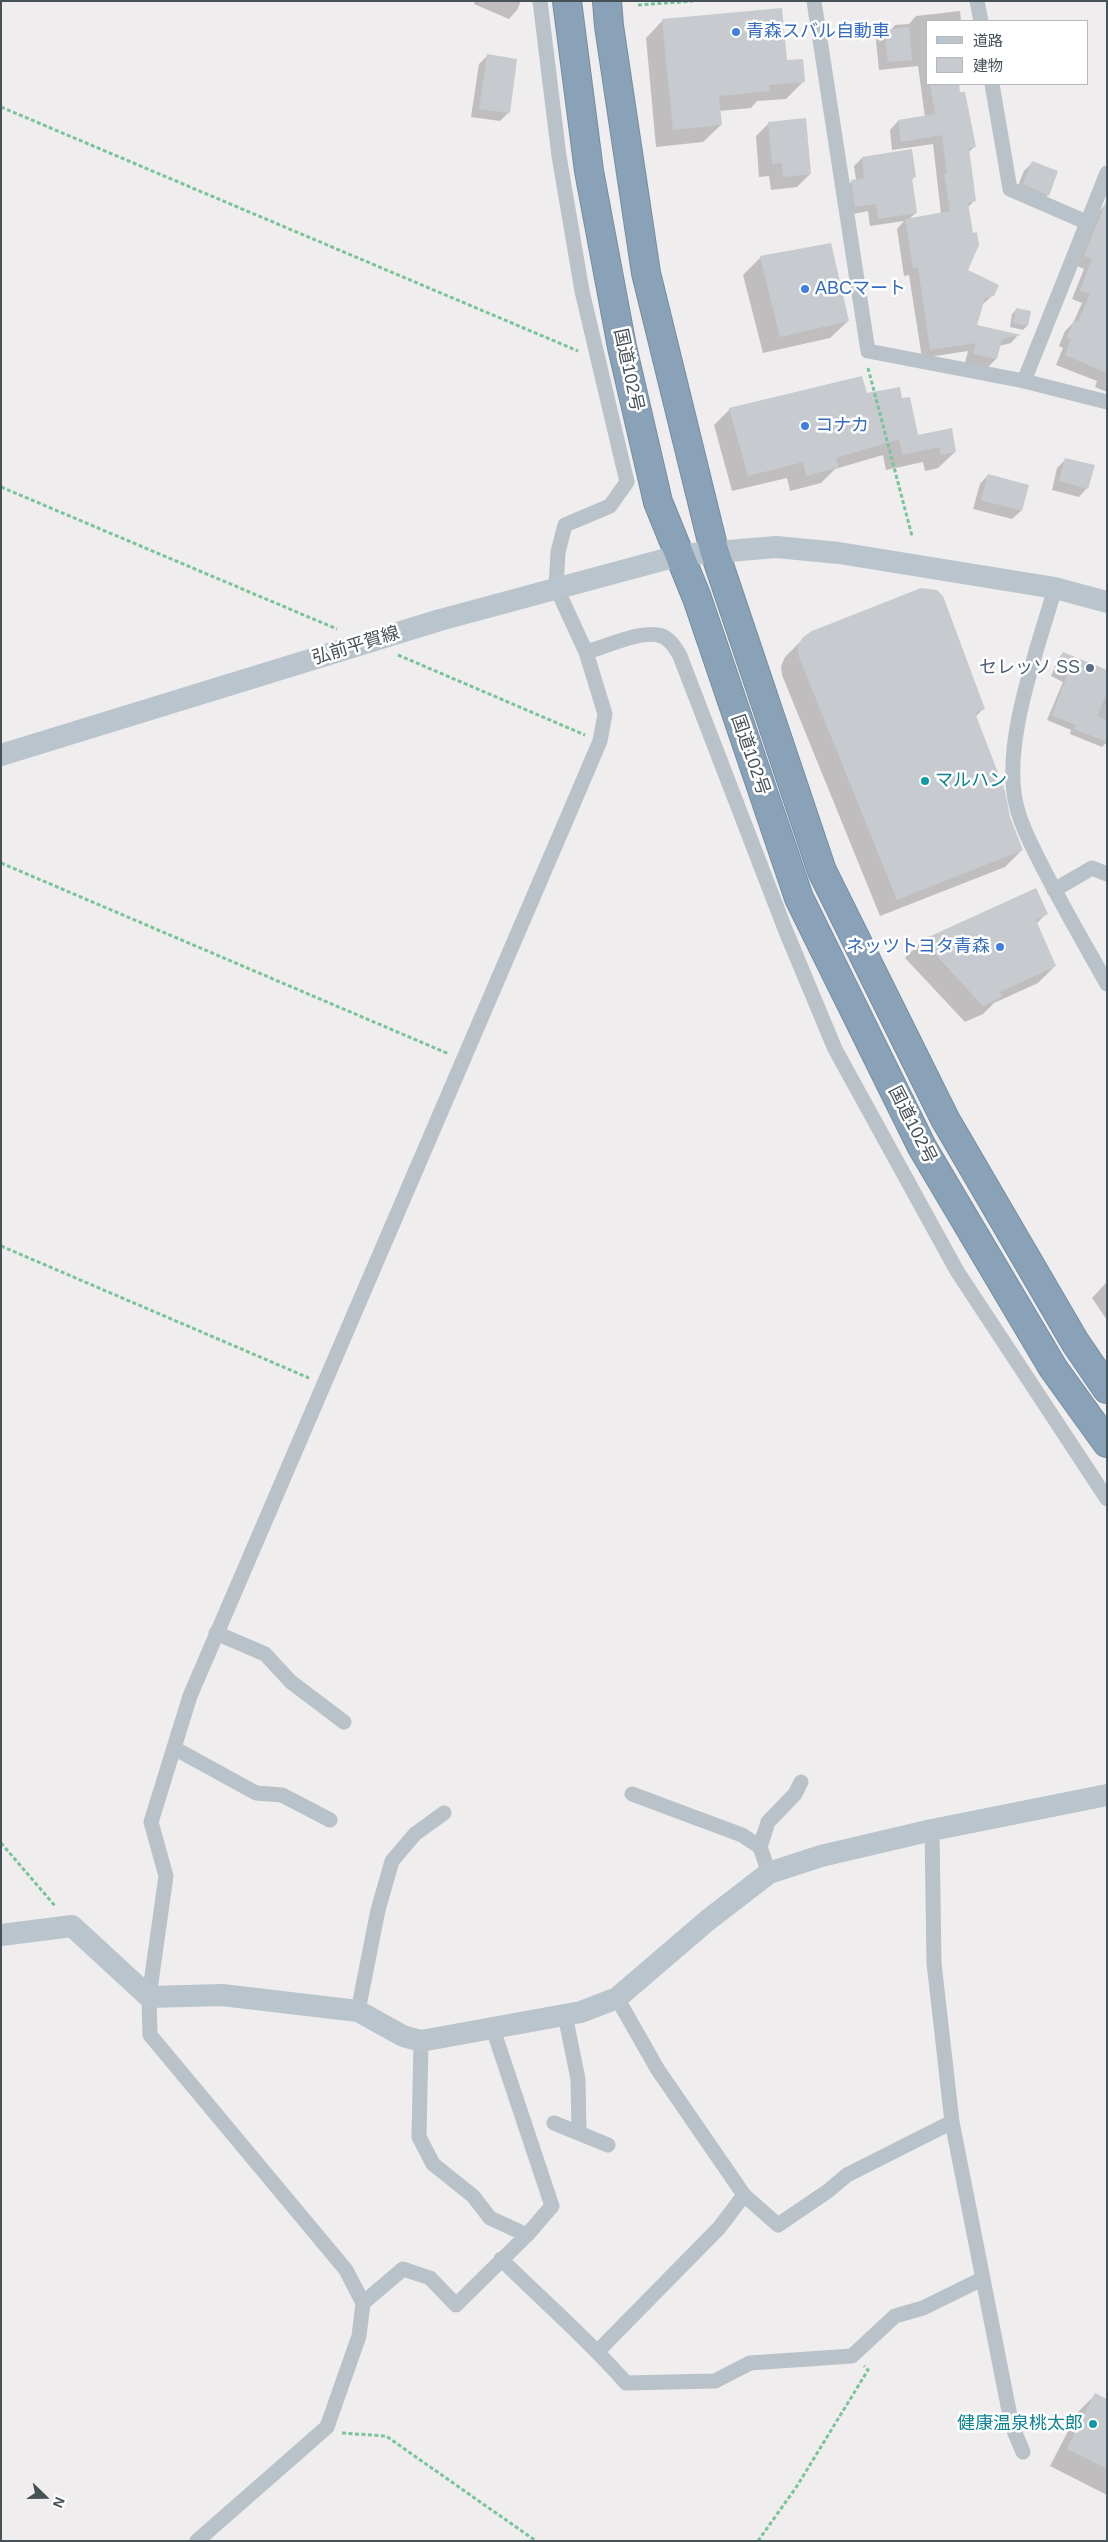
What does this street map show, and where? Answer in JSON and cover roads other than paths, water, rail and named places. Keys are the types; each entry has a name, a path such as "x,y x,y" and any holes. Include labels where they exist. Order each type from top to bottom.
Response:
{"highway":[{"name":"国道102号","path":"567,1 589,171 622,347 658,502 681,555 799,898 922,1147 1053,1368 1107,1443"},
{"name":"国道102号","path":"607,1 609,26 646,273 714,550 822,871 945,1119 1075,1342 1107,1389"}],"street":[{"path":"197,2541 327,2427 359,2336 363,2303 346,2270 150,2035 149,1998 166,1876 151,1822 190,1696 600,741 605,714 586,652 556,587 558,552 566,525 610,506 627,482 582,291 558,156 540,1"},
{"path":"977,1 981,20"},
{"path":"818,2 868,351 1024,381 1107,402"},
{"path":"992,85 1010,189 1086,222"},
{"path":"1024,381 1107,173"},
{"name":"弘前平賀線","path":"1,755 368,642 556,587 681,555 714,550 776,547 839,553 1055,588 1107,602"},
{"path":"1055,588 1020,711 1013,767 1017,808 1054,890 1107,984"},
{"path":"586,652 642,635 659,635 672,643 680,656 781,920 835,1049 957,1271 1107,1500"},
{"path":"1054,890 1092,868 1107,874"},
{"path":"216,1633 265,1654 290,1682 344,1722"},
{"path":"174,1748 256,1794 282,1795 330,1820"},
{"path":"769,1873 760,1847 768,1822 795,1794 801,1782"},
{"path":"632,1794 742,1835 760,1847"},
{"path":"1,1935 72,1926 149,1998 222,1995 358,2010 403,2036 421,2041 581,2012 617,1998 708,1920 769,1873 821,1856 932,1830 1107,1795"},
{"path":"358,2010 378,1910 392,1861 415,1834 444,1813"},
{"path":"932,1830 934,1963 952,2122 1012,2426 1023,2452"},
{"path":"617,1998 658,2070 744,2195 778,2225 828,2192 847,2175 952,2122"},
{"path":"565,2015 578,2079 579,2132"},
{"path":"363,2303 403,2269 430,2278 456,2304 527,2235 552,2206 493,2029"},
{"path":"421,2041 419,2137 433,2164 473,2196 490,2218 527,2235"},
{"path":"554,2123 608,2145"},
{"path":"598,2350 719,2228 744,2195"},
{"path":"501,2259 552,2310 598,2350 626,2383 715,2382 750,2363 852,2356 895,2316 923,2308 982,2279"}],"place":[{"name":"青森スバル自動車","path":"736,32"},
{"name":"ABCマート","path":"805,289"},
{"name":"コナカ","path":"805,426"},
{"name":"セレッソ SS","path":"1090,668"},
{"name":"マルハン","path":"925,781"},
{"name":"ネッツトヨタ青森","path":"1000,947"},
{"name":"健康温泉桃太郎","path":"1093,2424"}]}
